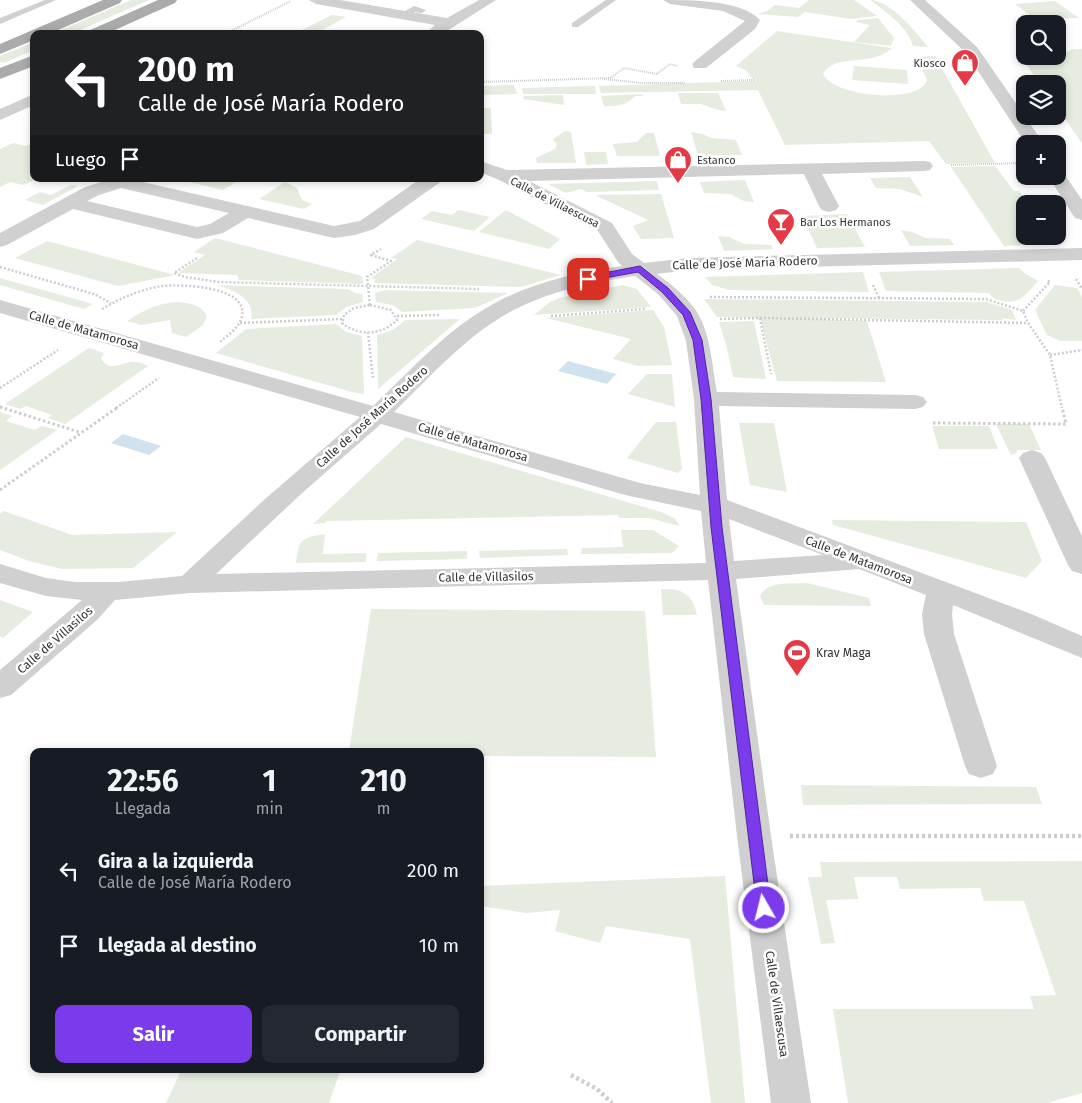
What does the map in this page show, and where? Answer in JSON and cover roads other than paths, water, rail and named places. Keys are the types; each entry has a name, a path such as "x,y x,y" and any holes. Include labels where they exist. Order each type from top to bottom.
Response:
{"main road":[{"path":"44,30 115,0"},
{"path":"102,30 170,0"},
{"path":"0,49 30,36"},
{"path":"0,74 30,62"}],"street":[{"path":"316,0 448,23"},
{"path":"437,30 489,0"},
{"path":"670,0 730,9 753,20 750,26 700,65"},
{"path":"917,0 972,50 1028,135"},
{"path":"0,115 30,101"},
{"path":"505,176 924,166"},
{"name":"Calle de Villaescusa","path":"484,168 505,176 605,227 625,258 665,290 687,314 697,340 706,399 722,571 754,836 791,1103"},
{"path":"810,168 829,206"},
{"path":"0,241 100,187 120,182 334,232 367,225 428,182"},
{"path":"1063,185 1082,214"},
{"path":"70,203 188,232 205,233 246,211"},
{"name":"Calle de José María Rodero","path":"190,584 239,535 377,414 460,337 502,308 544,290 640,269 688,264 1082,254"},
{"name":"Calle de Matamorosa","path":"0,306 634,489 681,500 716,505 1019,620 1082,648"},
{"path":"706,399 915,402"},
{"path":"1032,458 1082,565"},
{"name":"Calle de Villasilos","path":"0,573 32,583 75,591 190,584 722,571 863,562"},
{"name":"Calle de Villasilos","path":"0,688 87,613 108,590"},
{"path":"941,591 937,614 939,634 981,766"}],"lane":[{"path":"0,21 52,0"},
{"path":"575,25 612,0"},
{"path":"402,15 414,9 422,10"}],"water":[{"path":"568,361 616,374 607,384 558,371"},
{"path":"123,434 161,446 149,455 111,443"}],"place":[{"name":"Kiosco","path":"965,87"},
{"name":"Estanco","path":"678,184"},
{"name":"Bar Los Hermanos","path":"781,246"},
{"name":"Krav Maga","path":"797,677"}]}
